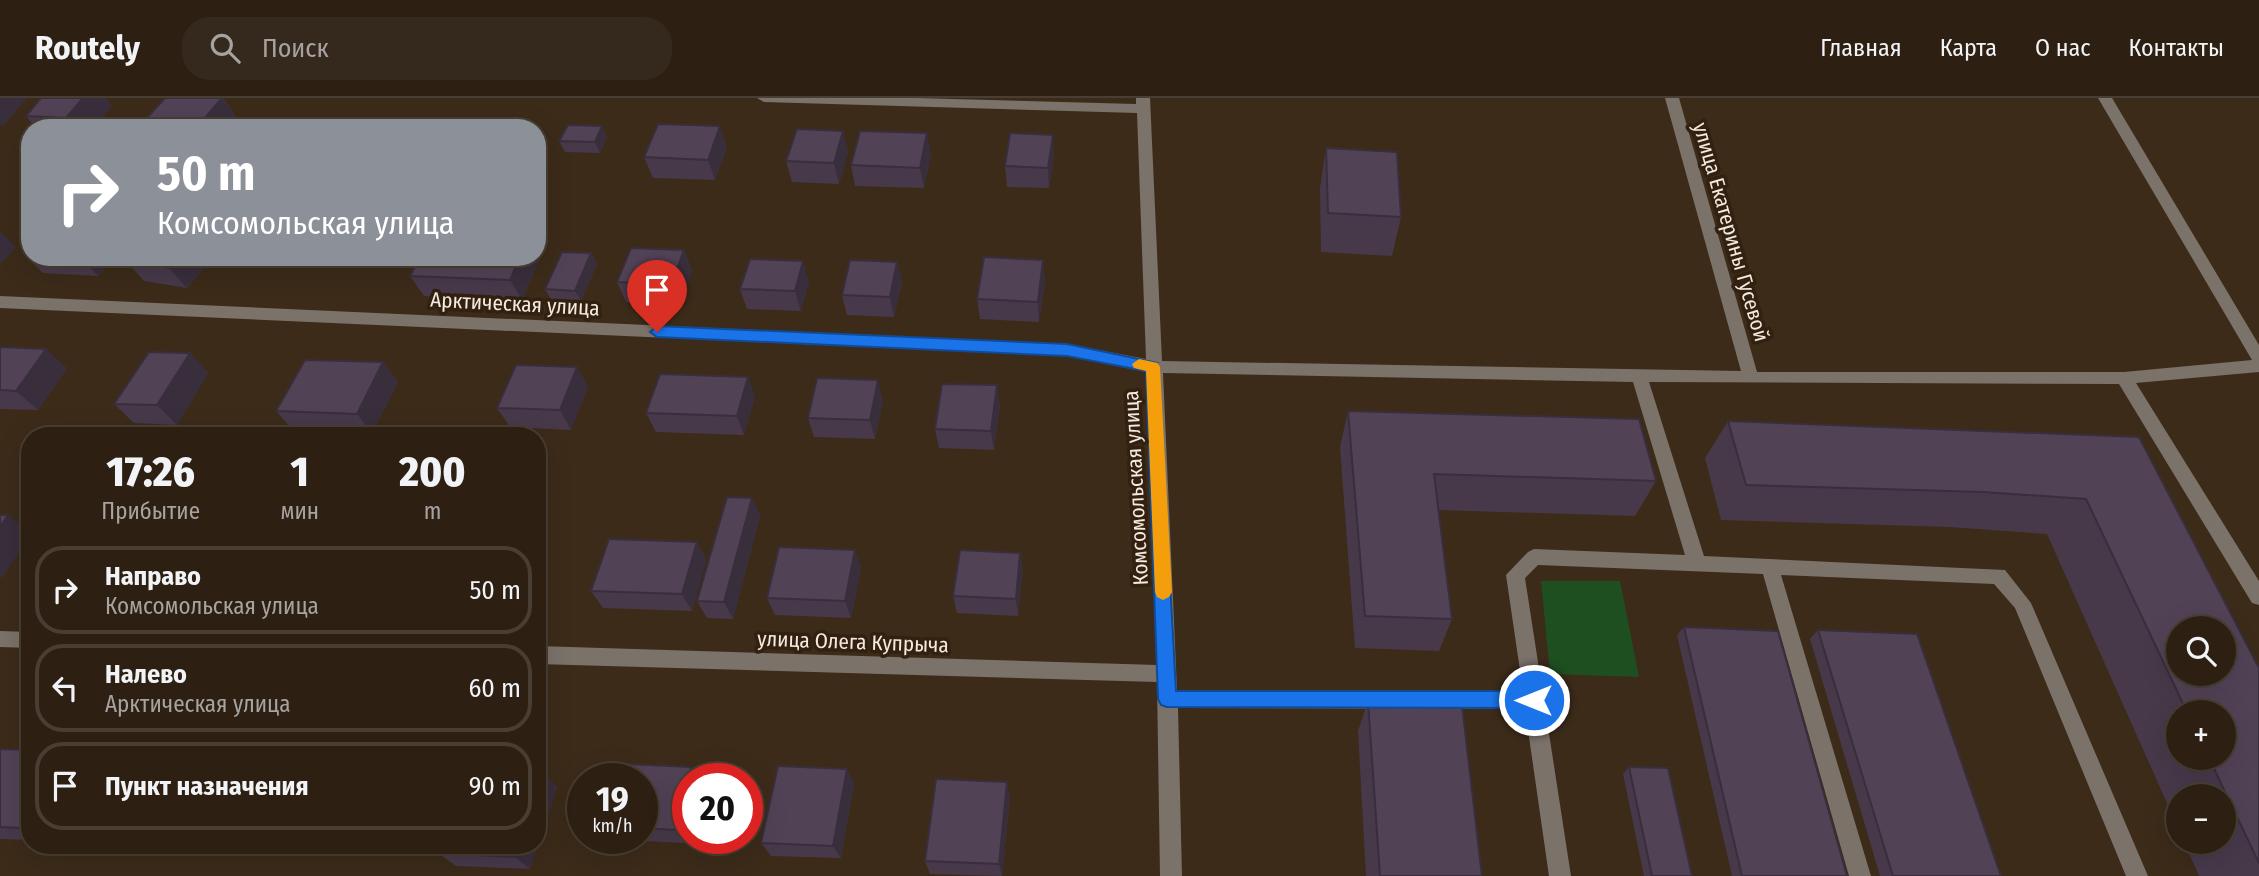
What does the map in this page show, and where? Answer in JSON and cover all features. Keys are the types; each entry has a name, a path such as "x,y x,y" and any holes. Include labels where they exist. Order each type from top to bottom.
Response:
{"street":[{"path":"764,98 1143,104"},
{"name":"улица Екатерины Гусевой","path":"1672,98 1751,378"},
{"path":"2105,98 2259,359"},
{"name":"Комсомольская улица","path":"1143,104 1167,674 1171,876"},
{"name":"Арктическая улица","path":"0,302 1067,350 1153,367 1751,378 2124,378 2259,366"},
{"path":"1639,376 1697,564"},
{"path":"2124,378 2259,597"},
{"path":"1560,876 1515,575 1534,557 1999,576 2022,603 2137,876"},
{"path":"1770,567 1860,876"},
{"path":"0,639 21,640"},
{"name":"улица Олега Купрыча","path":"546,655 1167,674"},
{"path":"1167,699 1534,700"}],"green space":[{"path":"1541,581 1620,581 1639,677 1550,674"}],"building":[{"path":"41,98 83,98 66,118 26,116"},
{"path":"165,98 222,98 204,119 146,119"},
{"path":"658,124 720,126 708,160 644,157"},
{"path":"568,125 602,126 595,142 559,141"},
{"path":"797,129 843,131 834,163 786,161"},
{"path":"860,131 927,133 920,168 851,165"},
{"path":"1010,133 1053,135 1048,168 1005,166"},
{"path":"1326,148 1397,152 1401,217 1328,213"},
{"path":"631,248 684,250 671,285 617,282"},
{"path":"562,252 591,253 575,291 545,289"},
{"path":"984,257 1043,260 1038,302 977,299"},
{"path":"750,259 803,261 795,291 740,289"},
{"path":"850,260 897,262 890,297 842,295"},
{"path":"415,266 516,266 510,280 410,276"},
{"path":"0,347 46,349 16,391 0,390"},
{"path":"149,352 190,353 157,405 114,404"},
{"path":"305,360 383,362 357,414 276,411"},
{"path":"516,365 577,367 560,410 497,408"},
{"path":"660,374 748,377 737,416 646,413"},
{"path":"817,378 878,380 870,420 808,418"},
{"path":"942,384 997,385 991,431 935,429"},
{"path":"1348,411 1639,419 1656,481 1434,474 1452,619 1365,616"},
{"path":"1728,421 2139,437 2232,616 2166,616 2166,668 2086,499 1983,492 1746,485"},
{"path":"727,497 752,498 724,602 697,601"},
{"path":"0,515 8,515 0,527"},
{"path":"609,539 697,542 682,594 591,591"},
{"path":"779,547 855,550 845,601 767,598"},
{"path":"960,550 1020,553 1016,599 953,596"},
{"path":"2236,624 2259,668 2259,863 2236,815 2236,784 2221,784 2215,770 2236,770 2236,700 2181,700 2175,686 2236,686"},
{"path":"1684,627 1778,631 1847,876 1742,876"},
{"path":"1818,630 1917,634 2001,876 1893,876"},
{"path":"1368,701 1462,705 1482,876 1380,876"},
{"path":"0,749 21,750 21,828 0,827"},
{"path":"658,765 672,766 672,830 658,829"},
{"path":"778,766 847,769 833,846 763,843"},
{"path":"1629,767 1668,768 1692,876 1652,876"},
{"path":"936,779 1007,782 999,864 925,861"},
{"path":"457,854 516,854 515,857"}],"slow traffic":[{"path":"1139,364 1153,367 1163,592"}],"route":[{"path":"657,332 1067,350 1153,367 1167,699 1534,700"}]}
